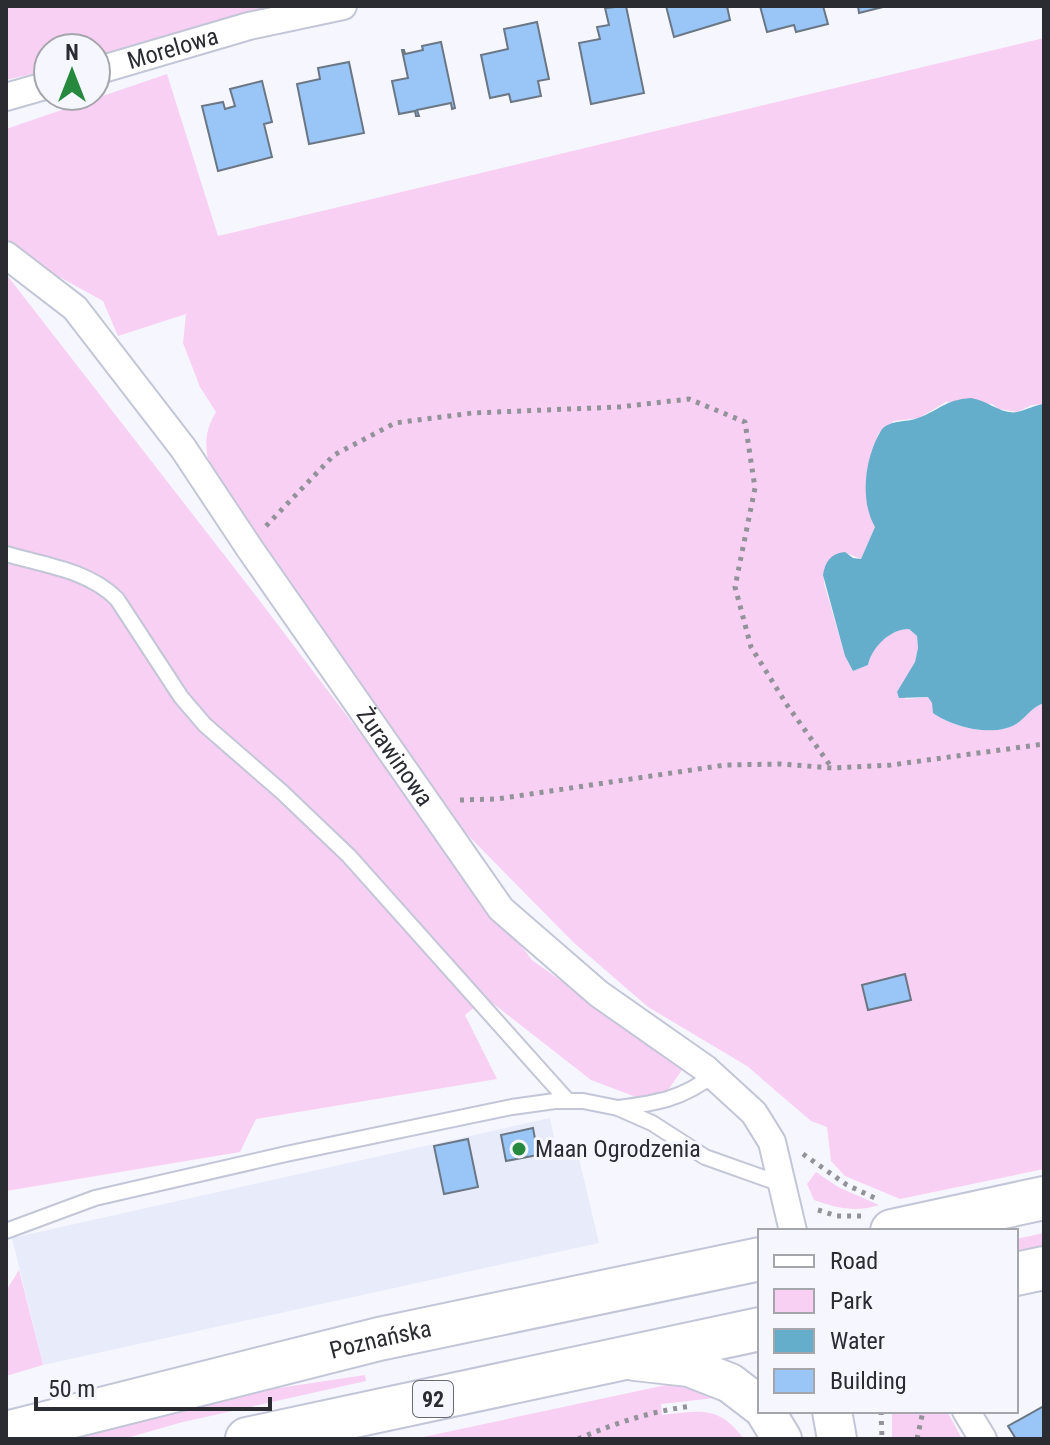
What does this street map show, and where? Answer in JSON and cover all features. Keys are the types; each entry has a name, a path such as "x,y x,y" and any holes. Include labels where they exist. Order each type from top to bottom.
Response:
{"main road":[{"path":"882,1216 1044,1198"},
{"name":"Poznańska","path":"6,1433 379,1339 758,1259"},
{"path":"1018,1274 1044,1268"},
{"name":"92","path":"247,1439 758,1329"}],"street":[{"name":"Morelowa","path":"112,66 249,26 343,6"},
{"path":"6,97 32,90"},
{"name":"Żurawinowa","path":"6,255 75,308 183,448 501,909 599,994 713,1075 738,1096 764,1126 772,1142 792,1229"},
{"path":"620,1359 689,1367 730,1383 758,1404"},
{"path":"766,1413 782,1439"},
{"path":"790,1413 795,1439"},
{"path":"967,1413 983,1439"}],"lane":[{"path":"6,554 92,579 117,599 181,697 205,725 349,856 567,1100"},
{"path":"618,1108 677,1097 713,1075"},
{"path":"6,1231 95,1198 512,1107 567,1100 618,1108 652,1123 705,1157 781,1184"}],"path":[{"path":"250,549 275,514 334,455 395,423 472,413 619,407 689,399 745,422 755,488 735,587 751,647 832,768"},
{"path":"427,802 497,799 725,765 781,764 832,768 891,765 1044,744"},
{"path":"764,1126 847,1185 876,1197 882,1216 837,1216 817,1209"},
{"path":"578,1439 663,1410"},
{"path":"881,1413 882,1439"},
{"path":"917,1439 923,1413"}],"shaded area":[{"path":"550,1118 558,1157 578,1154 599,1243 43,1365 12,1238"}],"green space":[{"path":"6,6 311,6 112,54 112,32 32,32 32,74 6,80"},
{"path":"1044,38 1044,404 1032,405 1017,412 999,409 992,404 946,402 919,418 894,421 878,434 866,489 875,527 861,559 849,554 831,557 824,569 824,583 845,656 853,671 868,665 877,646 888,636 909,629 917,636 918,648 915,662 897,694 906,699 928,697 933,703 933,713 941,718 987,730 1010,727 1044,703 1044,1169 900,1199 845,1176 831,1161 827,1127 811,1121 747,1066 648,1007 573,942 430,797 211,470 206,440 216,412 200,387 183,343 186,314 118,336 103,301 16,253 6,239 6,129 56,112 112,112 112,93 167,74 218,236"},
{"path":"6,274 253,592 532,960 686,1064 666,1093 636,1097 591,1080 486,998 465,1015 497,1079 256,1119 240,1152 6,1191"},
{"path":"816,1172 838,1187 879,1205 863,1209 846,1208 814,1200 807,1184"},
{"path":"1044,1233 1044,1250 1018,1256 1018,1239"},
{"path":"19,1270 43,1365 6,1376 6,1291"},
{"path":"365,1375 366,1381 183,1422 123,1439 59,1439 226,1396"},
{"path":"680,1382 724,1397 661,1404 662,1415 699,1412 717,1415 744,1439 414,1439"},
{"path":"892,1413 948,1413 962,1439 892,1439"}],"water":[{"path":"971,398 1011,412 1044,404 1044,703 1019,722 999,730 975,729 951,723 933,713 928,697 899,698 897,692 915,662 918,648 917,636 909,629 895,632 883,640 873,652 868,665 853,671 845,656 823,575 827,562 836,554 845,552 861,559 875,527 867,504 866,478 871,452 882,429 890,424 918,418 948,403"}],"building":[{"path":"626,6 644,93 591,104 579,43 600,39 597,27 609,25 605,8"},
{"path":"666,6 727,6 730,20 674,37"},
{"path":"760,6 823,6 828,24 796,32 794,25 767,32"},
{"path":"858,6 887,6 859,13"},
{"path":"537,22 549,79 538,81 541,96 511,102 509,94 490,98 481,55 508,49 504,29"},
{"path":"441,42 455,108 452,109 451,103 417,110 419,116 415,111 399,114 392,81 408,78 402,50 405,54"},
{"path":"349,62 364,133 309,144 297,84 320,79 318,68"},
{"path":"262,81 272,122 264,124 272,157 218,171 202,106 223,102 225,109 235,106 230,89"},
{"path":"905,974 911,1000 868,1010 862,985"},
{"path":"533,1128 538,1155 506,1161 501,1135"},
{"path":"468,1139 478,1187 444,1194 434,1146"},
{"path":"1044,1406 1044,1439 1016,1439 1008,1426"}],"place":[{"name":"Maan Ogrodzenia","path":"519,1149"}]}
